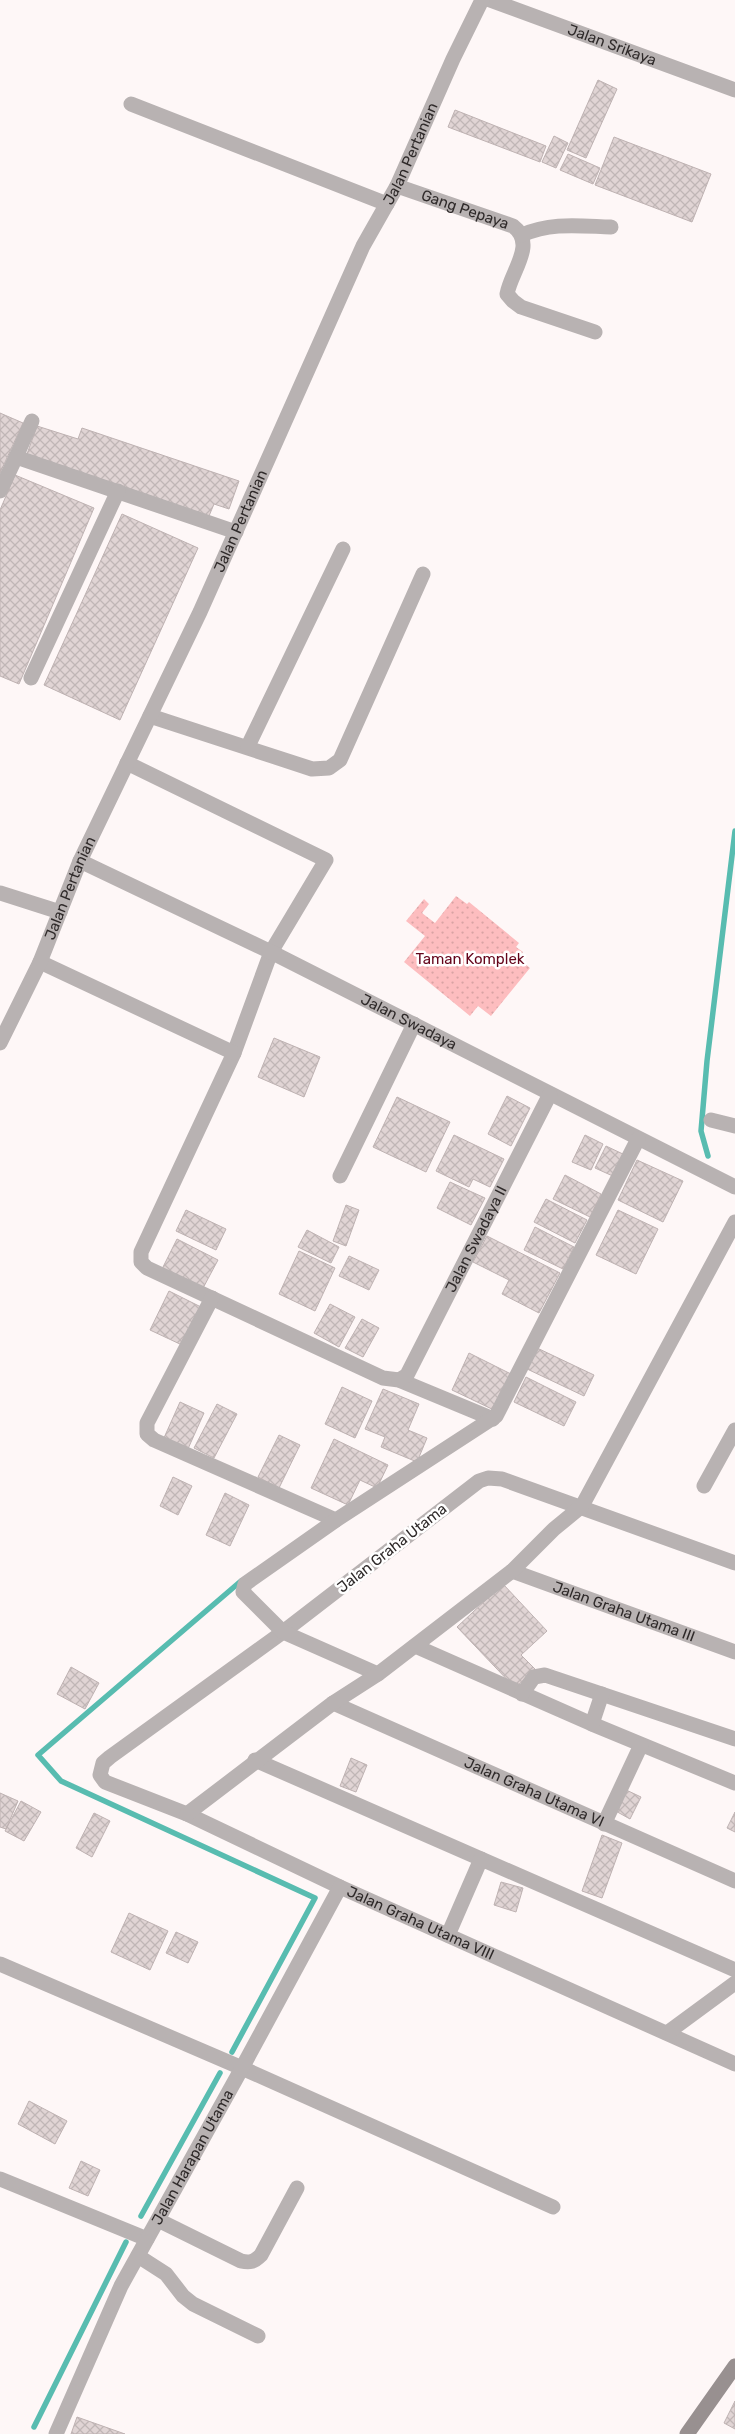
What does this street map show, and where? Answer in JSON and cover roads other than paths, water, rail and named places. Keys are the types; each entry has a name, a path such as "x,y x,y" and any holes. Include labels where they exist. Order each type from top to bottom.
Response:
{"main road":[{"path":"687,2434 735,2366"}],"street":[{"name":"Jalan Pertanian","path":"0,1043 40,962 80,861 236,532 363,246 397,186 452,60 482,0"},
{"name":"Jalan Srikaya","path":"490,0 735,90"},
{"path":"131,104 387,204"},
{"name":"Gang Pepaya","path":"397,186 513,226 522,235 524,242 523,252 509,282 507,294 512,301 522,307 595,332"},
{"path":"522,235 536,229 559,225 611,227"},
{"path":"0,491 32,421"},
{"path":"16,456 236,532"},
{"path":"32,678 118,491"},
{"path":"248,746 343,549"},
{"path":"150,716 248,746 312,769 329,768 337,764 423,574"},
{"path":"127,763 326,860 271,952 234,1053 139,1257 147,1268 383,1378 399,1380 493,1419"},
{"name":"Jalan Swadaya","path":"80,861 271,952 735,1187"},
{"path":"0,892 60,912"},
{"path":"40,962 234,1053"},
{"path":"340,1176 414,1024"},
{"name":"Jalan Swadaya II","path":"399,1380 408,1375 550,1094"},
{"path":"711,1120 735,1126"},
{"path":"378,1674 283,1632 248,1597 245,1584 336,1520 493,1419 638,1139"},
{"path":"187,1814 255,1760 333,1703 378,1674 512,1571 554,1529 582,1506 735,1222"},
{"path":"212,1298 147,1423 146,1434 154,1440 336,1520"},
{"path":"704,1486 735,1430"},
{"name":"Jalan Graha Utama","path":"105,1782 100,1775 100,1769 110,1757 283,1632 479,1481 488,1478 502,1479 582,1506 735,1563"},
{"name":"Jalan Graha Utama III","path":"512,1571 735,1652"},
{"path":"415,1646 641,1745 735,1783"},
{"path":"522,1694 534,1677 545,1675 735,1739"},
{"path":"592,1724 602,1694"},
{"name":"Jalan Graha Utama VI","path":"333,1703 735,1881"},
{"path":"604,1824 641,1745"},
{"path":"255,1760 735,1970"},
{"name":"Jalan Graha Utama VIII","path":"105,1782 187,1814 340,1887 735,2064"},
{"path":"448,1935 481,1859"},
{"name":"Jalan Harapan Utama","path":"56,2434 121,2286 340,1887"},
{"path":"0,1964 242,2068 553,2207"},
{"path":"667,2033 735,1983"},
{"path":"0,2179 147,2239"},
{"path":"158,2220 241,2261 249,2262 261,2255 297,2188"},
{"path":"138,2256 166,2274 183,2296 193,2304 258,2336"}],"waterway":[{"path":"708,1156 701,1131 707,1061 735,831"},
{"path":"232,2052 315,1898 61,1781 38,1755 241,1581"},
{"path":"141,2216 220,2073"},
{"path":"34,2427 126,2242"}],"park label":[{"name":"Taman Komplek","path":"470,959"}]}
